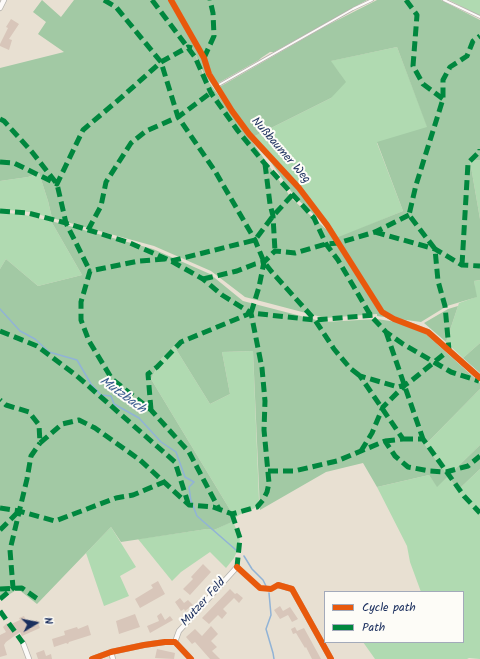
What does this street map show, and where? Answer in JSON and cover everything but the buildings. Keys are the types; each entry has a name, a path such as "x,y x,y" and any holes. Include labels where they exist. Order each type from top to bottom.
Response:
{"street":[{"path":"0,8 4,0"},
{"name":"Nußbaumer Weg","path":"171,0 199,50 209,74 232,111 249,134 298,188 327,225 382,312 394,319 428,332 480,378"},
{"name":"Mutzer Feld","path":"175,642 179,631 238,567"},
{"path":"278,585 292,589 331,659"},
{"path":"92,659 111,652 144,645 175,642 191,659"},
{"path":"23,643 29,659"},
{"path":"111,652 113,659"}],"lane":[{"path":"217,86 353,9 372,0"},
{"path":"444,0 480,17"}],"green space":[{"path":"42,0 61,17 74,0 367,0 274,52 270,52 259,60 213,86 204,74 193,49 203,74 292,199 336,238 403,211 377,142 427,127 397,47 331,61 346,82 331,98 253,137 216,89 324,27 377,0 441,0 480,20 480,160 470,161 480,219 480,280 474,281 477,297 447,306 421,322 377,316 377,314 325,318 245,297 211,271 154,246 52,218 39,173 28,177 0,181 0,68 64,52 38,34 46,22 33,12"},
{"path":"449,0 480,0 480,16"},
{"path":"397,47 428,128 377,143 403,211 336,239 253,137 331,98 340,74 330,61"},
{"path":"261,148 292,179 326,226 295,197"},
{"path":"480,160 480,219 470,161"},
{"path":"39,173 52,218 29,212 0,209 0,181 28,177"},
{"path":"0,212 25,215 51,221 82,275 38,286 6,259 0,269"},
{"path":"51,221 153,249 210,274 243,301 324,322 377,319 416,325 480,383 480,389 425,445 448,476 437,487 429,475 377,487 363,463 326,472 260,510 253,351 222,352 230,394 210,404 174,346 161,359 151,379 235,518 234,521 214,530 207,529 121,542 111,527 37,604 18,589 0,600 0,269 6,259 38,286 82,275"},
{"path":"480,280 480,343 463,358 446,342 459,303 476,297 474,281"},
{"path":"458,306 446,342 424,323 448,309"},
{"path":"480,343 480,373 463,358"},
{"path":"174,346 210,404 230,394 222,352 253,351 259,500 255,508 235,518 151,379 161,359"},
{"path":"480,389 480,445 448,476 458,490 480,469 480,659 375,659 364,643 464,643 464,591 421,591 410,562 407,546 377,487 429,475 437,486 443,469 425,445"},
{"path":"480,445 480,469 458,490 448,476"},
{"path":"233,521 240,539 239,547 234,558 226,568 210,552 181,572 172,581 138,539 207,529 214,530"},
{"path":"111,527 136,567 120,576 129,596 104,606 86,553"}],"waterway":[{"name":"Mutzbach","path":"0,309 20,331 35,339 49,352 77,360 91,384 101,395 111,396 114,404 139,418 161,442 176,452 185,477 194,482 189,487 191,501 197,516 236,550"},
{"name":"Mutzbach","path":"244,556 252,569 263,580 266,586"},
{"name":"Mutzbach","path":"269,593 271,615 266,629 274,659"}],"marked path":[{"path":"104,0 116,7 161,62 178,117 215,171 255,240 264,262 315,320 334,349 350,368 360,376"},
{"path":"152,0 195,57 211,93 238,131 265,164 314,218 326,244 338,260 371,316 386,332 403,344 451,372 479,381"},
{"path":"204,58 214,36 213,13 210,0"},
{"path":"406,0 417,15 413,66 423,84 443,99"},
{"path":"385,441 403,439 360,376 398,387 405,385 449,350 445,306 438,281 435,249 409,215 416,185 443,99 443,80 450,67 467,56 473,41 480,36"},
{"path":"0,162 14,163 57,184 83,130 161,62 188,47 192,48"},
{"path":"88,230 101,206 106,182 131,143 146,131 178,117 213,91"},
{"path":"0,119 4,121 32,152 57,184 66,223 90,271"},
{"path":"462,265 468,163 480,151 480,149"},
{"path":"265,164 273,216 275,251"},
{"path":"171,261 255,240 273,216 295,192"},
{"path":"0,211 28,213 130,243 171,261 203,279 222,295 251,313 262,368 265,401 264,430 269,483 267,492 257,507 232,514 213,507 189,505 140,460 95,428 79,420 62,424 40,443 39,425 29,412 6,405 0,400"},
{"path":"203,279 237,271 264,262 275,251 295,253 326,244 338,243 375,232 409,215"},
{"path":"375,232 435,249 462,265 480,266"},
{"path":"165,259 139,261 90,271 81,302 81,320 89,341 112,379 151,410 189,452 219,509"},
{"path":"251,313 259,287 264,262"},
{"path":"151,410 148,374 157,367 181,342 251,313 315,320 375,315"},
{"path":"0,331 37,346 77,376 175,462 188,503"},
{"path":"386,332 423,439"},
{"path":"361,451 372,433 383,407 405,385"},
{"path":"403,439 423,439 464,496 480,513"},
{"path":"268,471 294,471 337,461 385,441 395,456 408,467 430,471 446,472 468,466 480,456"},
{"path":"0,599 13,588 10,550 31,456 40,443"},
{"path":"0,508 19,511 55,521 116,498 133,495 164,482"},
{"path":"0,530 18,512"},
{"path":"232,514 240,538 237,567"},
{"path":"0,589 22,588 39,600"},
{"path":"0,611 23,643"}],"cycle path":[{"path":"171,0 204,58 209,74 232,111 249,134 299,188 327,225 382,312 394,319 428,332 480,378"},
{"path":"237,567 260,588 271,589 278,585 292,589 331,659"},
{"path":"92,659 111,652 165,642 175,642 191,659"}]}
